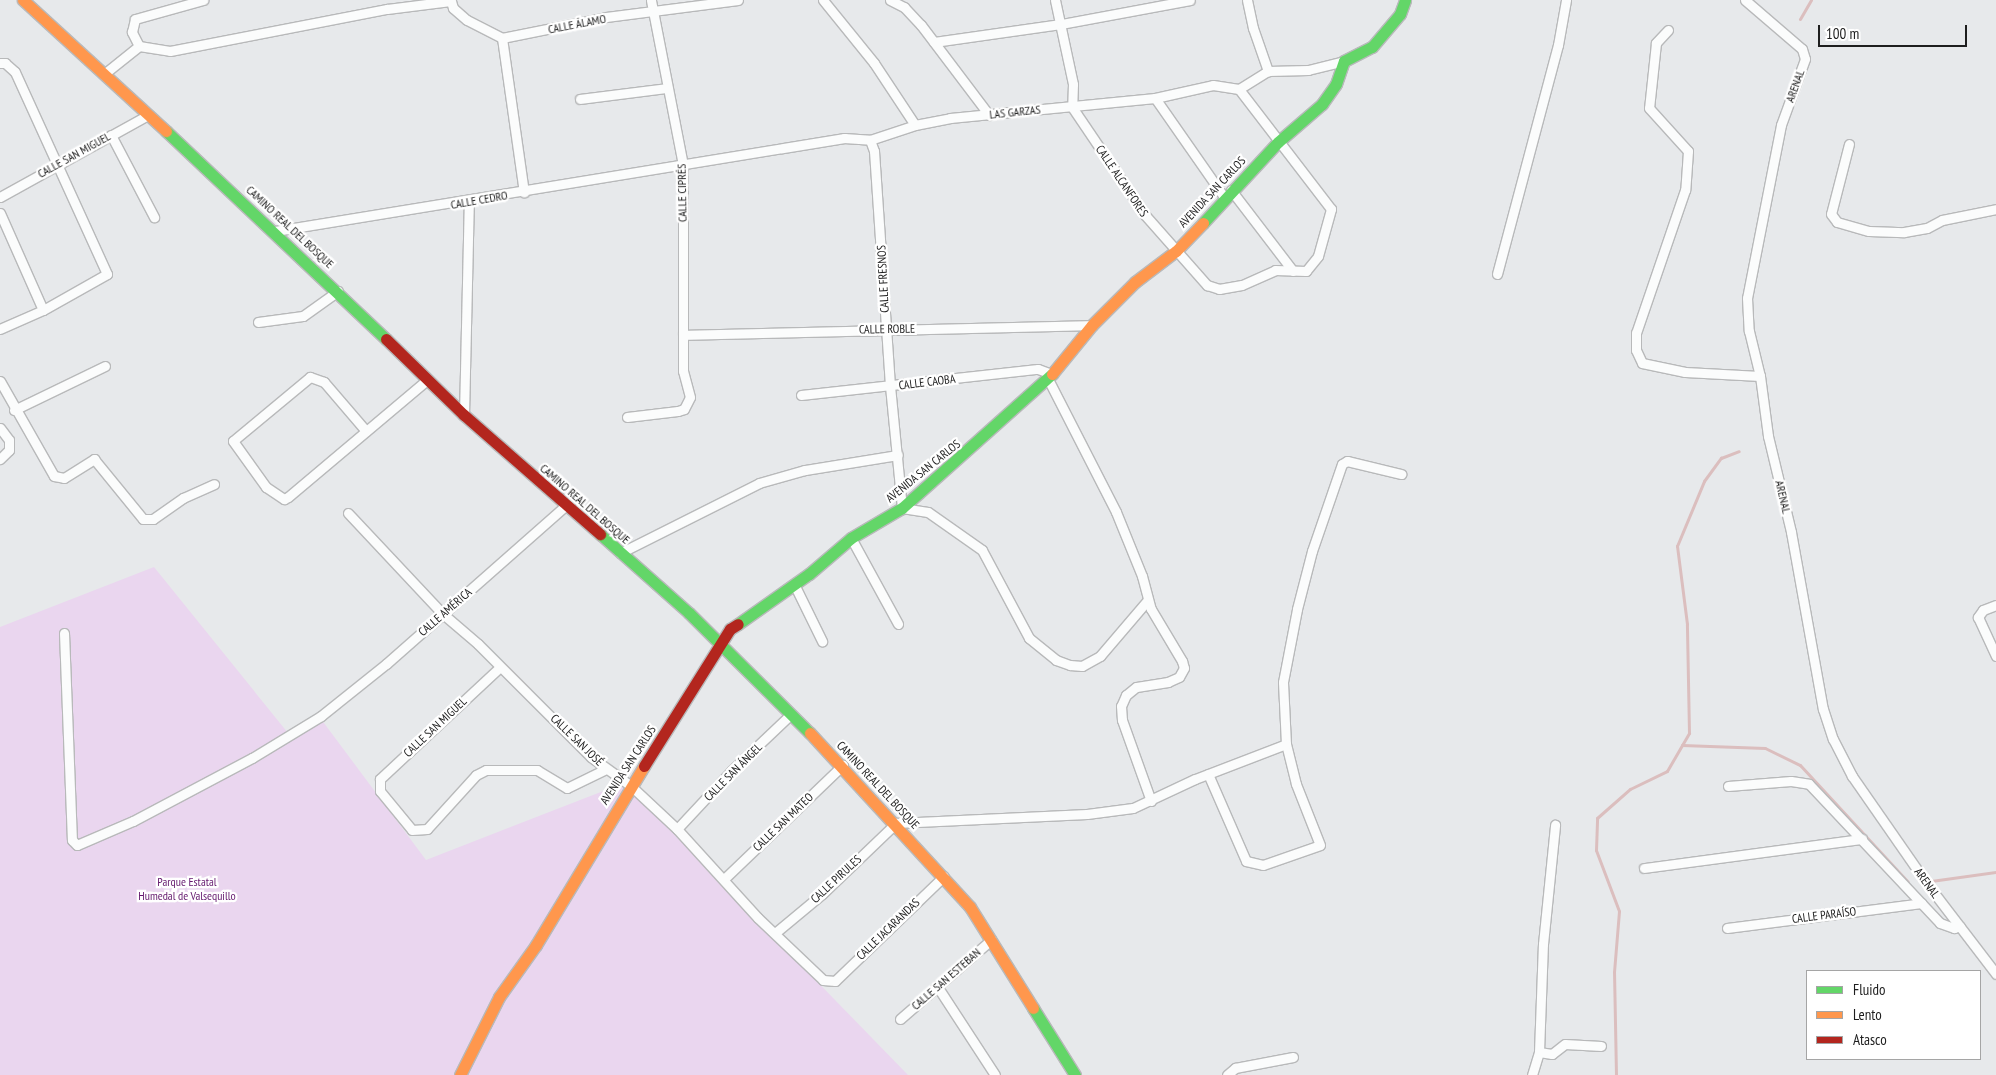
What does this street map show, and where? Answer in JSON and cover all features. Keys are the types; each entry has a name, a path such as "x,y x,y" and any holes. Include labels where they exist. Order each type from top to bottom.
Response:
{"street":[{"name":"CAMINO REAL DEL BOSQUE","path":"23,0 275,231 464,415 722,644 790,715 843,765 944,876 991,940 1075,1075"},
{"path":"139,46 132,32 135,19 203,0"},
{"name":"CALLE CIPRÉS","path":"627,417 684,409 690,397 683,371 682,165 651,0"},
{"name":"CALLE ÁLAMO","path":"502,38 606,17 653,14 738,0"},
{"path":"822,0 874,63 915,125"},
{"path":"890,0 901,4 934,42 989,115"},
{"path":"1055,0 1073,84 1072,107"},
{"path":"934,42 1061,24 1190,0"},
{"path":"1247,0 1255,36 1268,71"},
{"path":"1278,142 1239,88 1268,71 1308,70 1344,61 1372,47 1400,14 1405,0"},
{"path":"1497,274 1558,45 1566,0"},
{"name":"ARENAL","path":"1745,0 1802,49 1805,60 1782,125 1747,298 1749,331 1760,376 1768,436 1791,532 1828,728 1852,776 1996,974"},
{"path":"104,74 139,46 170,51 387,9 451,1 453,8 467,20 502,38 524,192"},
{"path":"1668,30 1656,43 1650,108 1688,151 1685,190 1636,333 1636,350 1642,363 1685,372 1760,376"},
{"name":"AVENIDA SAN CARLOS","path":"460,1075 498,997 536,945 631,786 735,624 794,584 851,538 902,508 1050,376 1092,325 1135,282 1176,251 1228,193 1278,142 1325,100 1344,61"},
{"path":"0,63 5,63 14,72 107,274 43,310 0,329"},
{"name":"LAS GARZAS","path":"682,165 844,138 870,140 915,125 989,115 1072,107 1120,99 1154,98 1213,85 1239,88"},
{"path":"580,98 667,88"},
{"path":"1154,98 1228,193 1293,271"},
{"name":"CALLE ALCANFORES","path":"1072,107 1145,215 1207,285 1219,289 1242,284 1275,270 1306,271 1315,262 1331,209 1278,142"},
{"name":"CALLE SAN MIGUEL","path":"0,197 55,164 148,115"},
{"path":"111,135 154,217"},
{"name":"CALLE FRESNOS","path":"870,140 874,152 890,386 902,508"},
{"path":"1849,144 1831,214 1837,222 1869,231 1904,232 1927,228 1942,220 1996,209"},
{"name":"CALLE CEDRO","path":"275,231 682,165"},
{"path":"464,415 469,201"},
{"path":"0,213 43,310"},
{"path":"258,322 303,316 338,292"},
{"name":"CALLE ROBLE","path":"683,335 1092,325"},
{"path":"14,410 105,366"},
{"name":"CALLE CAOBA","path":"801,396 1038,369 1050,376"},
{"path":"1050,376 1116,512 1142,576 1147,601 1178,650 1184,668 1174,680 1130,690 1121,706 1122,720 1152,801"},
{"path":"366,431 324,382 310,377 235,438 234,446 266,487 284,499 366,431 427,380"},
{"path":"0,381 14,410 54,476 64,478 94,460 143,519 153,519 183,498 214,484"},
{"path":"0,428 8,440 9,450 0,459"},
{"path":"620,553 759,483 805,470 898,455"},
{"path":"1208,774 1246,862 1263,864 1320,845 1296,784 1286,744 1282,682 1312,551 1342,464 1347,461 1401,474"},
{"name":"CALLE AMÉRICA","path":"64,633 72,840 77,845 133,820 252,758 321,716 443,614 565,506"},
{"path":"902,508 921,510 935,516 982,550 1030,638 1056,660 1070,665 1082,666 1100,656 1147,601"},
{"name":"CALLE SAN JOSÉ","path":"348,513 443,614 478,644 499,668 606,769 631,786 678,829 775,933 818,976 831,982"},
{"path":"851,538 898,624"},
{"path":"794,584 822,641"},
{"path":"1996,605 1983,610 1978,617 1996,656"},
{"name":"CALLE SAN MIGUEL","path":"499,668 384,775 379,784 380,791 412,830 420,831 427,829 476,775 486,770 537,770 567,788 606,769"},
{"name":"CALLE SAN ÁNGEL","path":"678,829 731,771 790,715"},
{"path":"896,823 1087,814 1133,808 1208,774 1286,744"},
{"name":"CALLE SAN MATEO","path":"724,879 843,765"},
{"path":"1728,786 1800,782 1816,789 1940,923 1954,928 1960,926"},
{"name":"CALLE PIRULES","path":"775,933 822,894 896,823"},
{"path":"1532,1075 1538,1052 1543,944 1555,825"},
{"path":"1644,868 1862,839"},
{"name":"CALLE JACARANDAS","path":"831,982 944,876"},
{"name":"CALLE PARAÍSO","path":"1727,928 1921,903"},
{"name":"CALLE SAN ESTEBAN","path":"900,1019 991,940"},
{"path":"937,986 995,1075"},
{"path":"1538,1052 1552,1054 1565,1044 1601,1046"},
{"path":"1227,1075 1235,1068 1293,1056"}],"green space":[{"name":"Parque Estatal Humedal de Valsequillo","path":"154,567 288,733 318,715 426,860 624,783 908,1075 0,1075 0,627"}],"waterway":[{"path":"1800,19 1811,0"},
{"path":"1616,1075 1614,972 1619,911 1596,850 1597,818 1630,789 1667,771 1689,733 1687,624 1677,546 1704,481 1721,458 1739,451"},
{"path":"1682,745 1765,748 1800,765 1908,882"},
{"path":"1931,881 1996,872"}],"traffic: fast":[{"path":"1203,223 1278,142 1322,104 1336,84 1344,61 1372,47 1400,14 1405,0"},
{"path":"166,131 386,339"},
{"path":"738,624 809,574 851,538 902,508 1052,374"},
{"path":"600,534 689,613 810,733"},
{"path":"1033,1008 1075,1075"}],"traffic: slow":[{"path":"23,0 166,131"},
{"path":"1052,374 1092,325 1135,282 1176,251 1203,223"},
{"path":"810,733 970,907 1033,1008"},
{"path":"460,1075 499,997 536,945 644,766"}],"traffic: jam":[{"path":"386,339 464,415 600,534"},
{"path":"644,766 730,629 738,624"}]}
